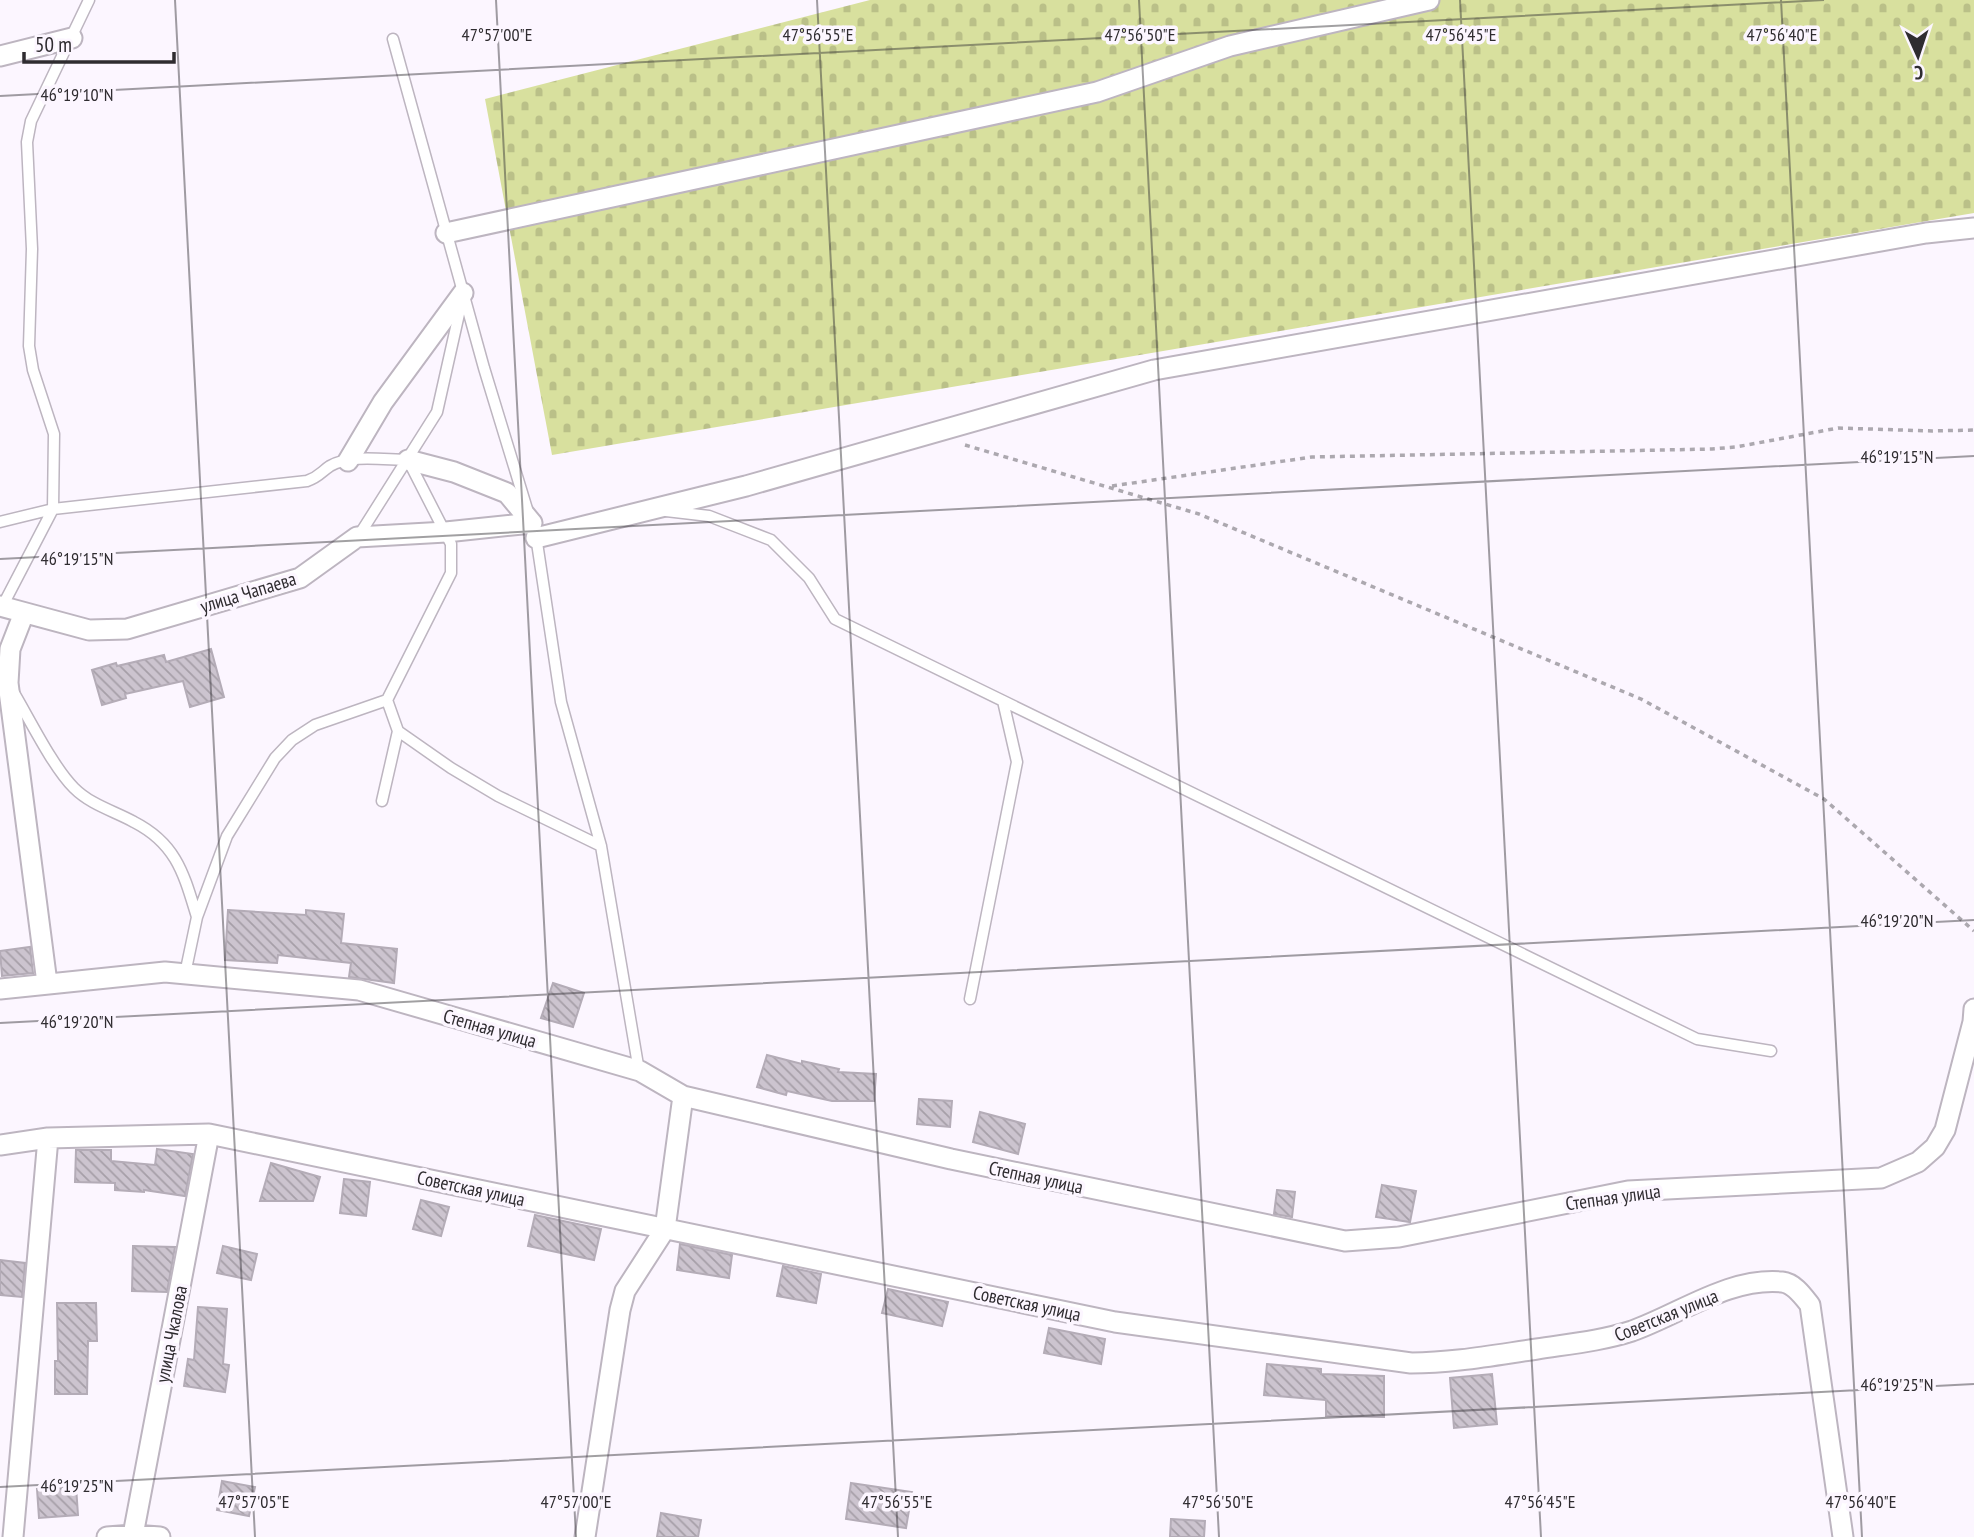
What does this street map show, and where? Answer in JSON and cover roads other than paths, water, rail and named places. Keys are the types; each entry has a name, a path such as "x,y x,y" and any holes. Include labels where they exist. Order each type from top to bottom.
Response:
{"street":[{"path":"446,233 1097,92 1230,46 1429,0"},
{"path":"0,56 72,38"},
{"path":"358,537 534,530 652,509 746,486 1154,370 1926,233 1974,228"},
{"path":"348,461 383,402 463,293"},
{"path":"408,460 454,472 507,493 534,530"},
{"name":"улица Чапаева","path":"1,606 89,631 127,629 300,578 358,537"},
{"path":"24,613 9,649 8,683 47,983"},
{"name":"Степная улица","path":"0,989 165,972 359,990 639,1071 683,1096 951,1159 1345,1241 1381,1239 1628,1191 1881,1178 1900,1171 1918,1163 1935,1147 1945,1130 1974,1009"},
{"path":"585,1537 620,1310 625,1291 665,1228 683,1096"},
{"name":"Советская улица","path":"0,1145 48,1138 209,1134 1115,1322 1410,1363 1443,1363 1604,1339 1737,1287 1763,1282 1786,1282 1800,1292 1810,1305 1843,1537"},
{"name":"улица Чкалова","path":"133,1535 209,1134"},
{"path":"13,1537 48,1138"},
{"path":"107,1537 160,1537"}],"lane":[{"path":"1,606 53,509 54,434 33,370 29,346 32,249 26,142 31,121 89,0"},
{"path":"393,39 463,293 534,530 561,702 601,846 639,1071"},
{"path":"358,537 437,412 463,293"},
{"path":"0,523 53,509 307,481 318,478 330,467 348,461 408,460"},
{"path":"185,974 197,917 227,836 275,758 292,740 316,725 387,700 452,573 451,544 408,460"},
{"path":"652,509 709,516 771,540 809,578 835,619 1697,1039 1771,1051"},
{"path":"8,683 74,788 111,813 135,822 157,837 174,855 181,867 197,917"},
{"path":"382,802 398,732 387,700"},
{"path":"970,999 1017,762 1003,701"},
{"path":"398,732 498,796 601,846"}]}
